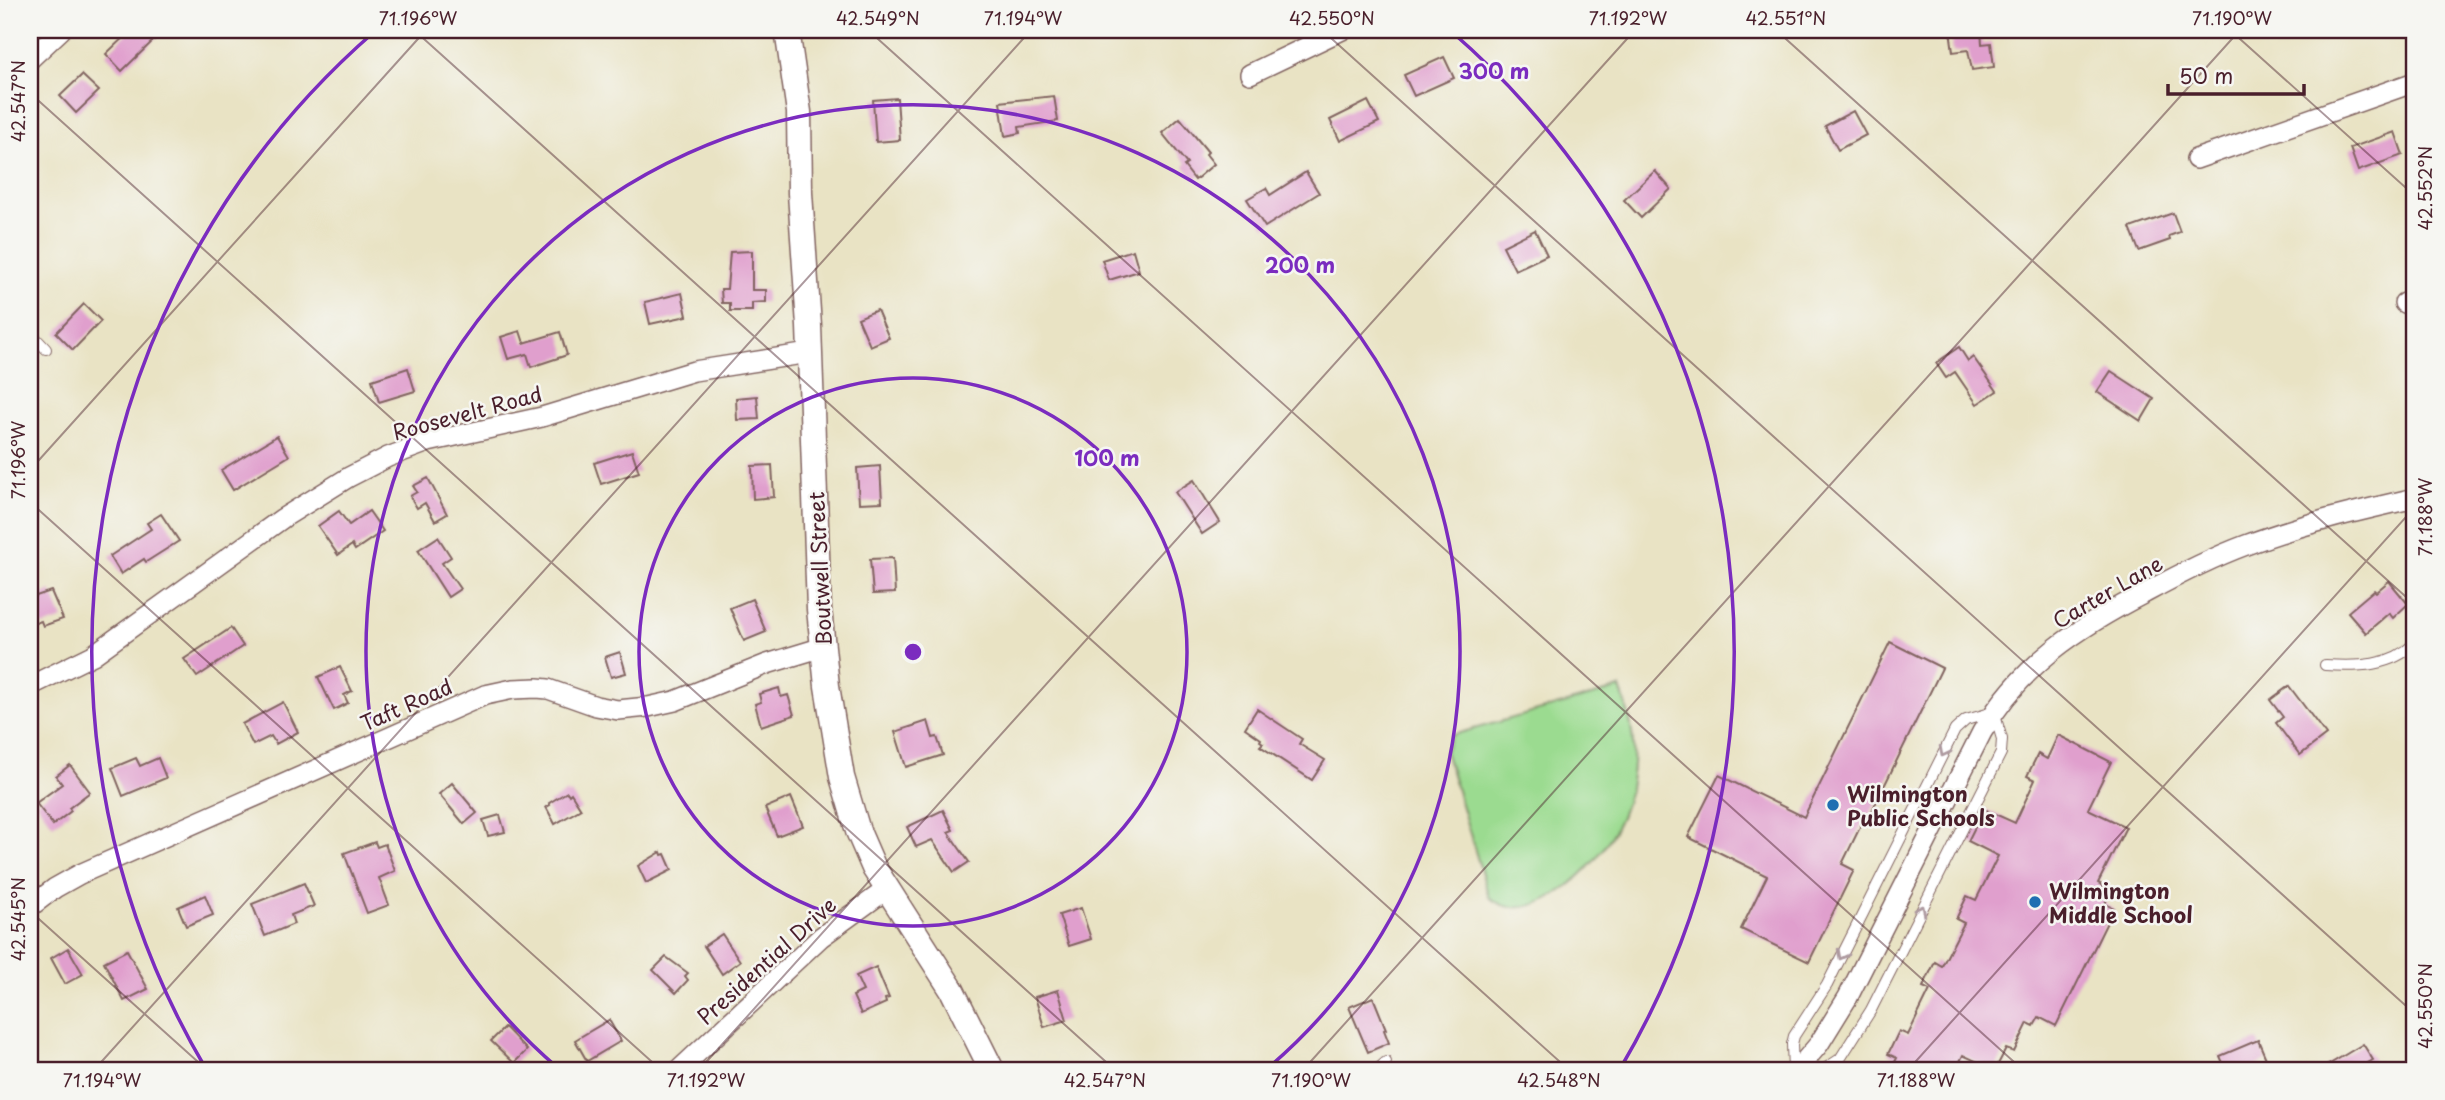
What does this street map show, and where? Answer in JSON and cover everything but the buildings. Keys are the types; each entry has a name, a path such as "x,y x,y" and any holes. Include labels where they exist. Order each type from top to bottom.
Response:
{"street":[{"path":"30,59 61,30"},
{"name":"Boutwell Street","path":"787,30 799,112 800,193 819,609 828,698 842,777 865,851 953,990 992,1070"},
{"path":"1251,74 1342,30"},
{"path":"2196,159 2415,82"},
{"name":"Roosevelt Road","path":"30,686 93,655 283,518 349,477 388,457 428,442 542,417 694,371 809,352"},
{"name":"Carter Lane","path":"1795,1070 1819,1044 1848,997 1994,712 2026,673 2067,639 2109,612 2211,559 2277,533 2415,498"},
{"name":"Taft Road","path":"30,907 80,874 485,695 513,689 537,688 618,710 648,707 675,701 767,664 823,647"},
{"name":"Presidential Drive","path":"680,1070 821,937 887,889"}],"lane":[{"path":"30,332 46,349"},
{"path":"2325,666 2384,663 2407,651 2415,643"},
{"path":"1823,1070 1840,1059 1871,1010 2001,753 2003,739 1994,712"},
{"path":"1377,1070 1386,1062"}],"green space":[{"path":"1620,688 1631,725 1633,763 1630,788 1618,823 1607,843 1586,870 1555,895 1521,907 1504,906 1489,897 1445,751 1452,735"}],"place":[{"name":"Wilmington Public Schools","path":"1833,805"},
{"name":"Wilmington Middle School","path":"2035,902"}]}
